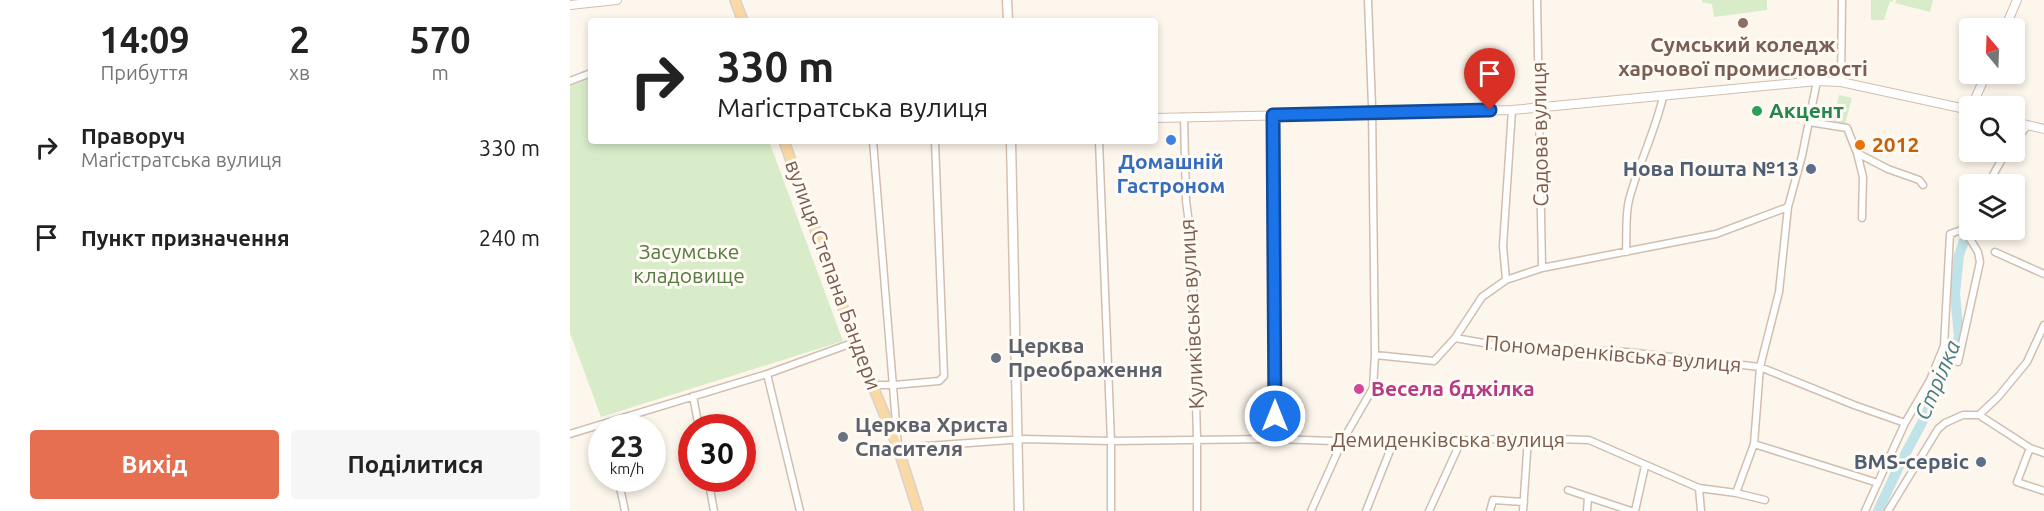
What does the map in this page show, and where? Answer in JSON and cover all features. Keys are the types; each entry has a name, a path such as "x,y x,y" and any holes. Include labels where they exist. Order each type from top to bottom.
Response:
{"main road":[{"path":"735,0 742,18"},
{"path":"1007,0 1008,18"},
{"name":"вулиця Степана Бандери","path":"785,144 918,511"},
{"path":"1011,144 1019,511"}],"street":[{"path":"570,5 613,0"},
{"path":"1311,511 1343,440 1374,388 1372,112 1368,0"},
{"name":"Садова вулиця","path":"1537,0 1542,268"},
{"path":"1841,82 1842,0"},
{"path":"2009,18 2017,0"},
{"path":"570,81 588,74"},
{"path":"1736,493 1754,444 1760,367 1779,292 1788,207 1817,81"},
{"path":"1158,118 1512,110 1817,81 1841,82 1959,106"},
{"path":"1626,252 1628,203 1641,160 1658,122 1663,97"},
{"path":"1506,280 1503,246 1512,110"},
{"path":"1273,115 1275,439"},
{"name":"Куликівська вулиця","path":"1184,117 1186,201 1192,244 1197,511"},
{"path":"1809,122 1847,128 1863,177 1862,218"},
{"path":"2025,125 2044,129"},
{"path":"2025,129 2028,126"},
{"path":"873,144 894,385 897,448"},
{"path":"873,385 939,381 944,376 935,144"},
{"path":"1099,144 1112,511"},
{"path":"1857,153 1888,169 1919,180 1923,184"},
{"path":"1375,355 1434,361 1455,338 1482,297 1506,280 1542,268 1716,234 1788,207"},
{"path":"1865,511 1905,423 1930,380 1944,346 1950,234 1959,231"},
{"path":"1958,362 1980,262 1978,252 1971,240"},
{"path":"1995,252 2044,274"},
{"path":"1979,415 1998,397 2027,362 2044,325"},
{"name":"Пономаренківська вулиця","path":"1455,338 1507,347 1627,352 1760,367 1905,423"},
{"path":"638,414 767,374 855,342"},
{"path":"767,374 800,511"},
{"path":"693,396 696,414"},
{"path":"1888,511 1938,429 1945,423 1963,415 1979,415 2030,448 2044,453"},
{"path":"570,434 588,429"},
{"path":"1522,511 1528,438"},
{"name":"Демиденківська вулиця","path":"897,448 1018,439 1111,441 1275,439 1393,443 1528,438 1589,440 1699,488 1765,500"},
{"path":"1429,511 1461,441"},
{"path":"1366,511 1393,443"},
{"path":"1754,444 1878,483"},
{"path":"2030,448 2017,482 2044,491"},
{"path":"1568,490 1633,511 1645,465"},
{"path":"1699,488 1701,511"},
{"path":"621,492 625,511"},
{"path":"711,492 714,511"},
{"path":"1587,511 1588,498"},
{"path":"1491,511 1493,500 1524,502"}],"green space":[{"path":"1702,0 1767,0 1767,10 1714,17 1712,4 1702,2"},
{"path":"1871,0 1893,0 1893,2 1890,1 1884,20 1871,20"},
{"path":"1896,0 1933,0 1930,12 1895,3"},
{"name":"Засумське кладовище","path":"588,79 588,144 770,144 843,341 611,414 600,414 570,333 570,86"},
{"path":"1839,95 1852,98 1845,124 1833,121"}],"waterway":[{"name":"Стрілка","path":"1878,511 1925,417 1959,337 1955,294 1959,255 1964,241"}],"place":[{"name":"Сумський коледж харчової промисловості","path":"1743,23"},
{"name":"Акцент","path":"1757,111"},
{"name":"Домашній Гастроном","path":"1171,140"},
{"name":"2012","path":"1860,145"},
{"name":"Нова Пошта №13","path":"1811,169"},
{"name":"Церква Преображення","path":"996,358"},
{"name":"Весела бджілка","path":"1359,389"},
{"name":"Церква Христа Спасителя","path":"843,437"},
{"name":"BMS-сервіс","path":"1981,462"}],"route":[{"path":"1275,416 1273,115 1490,110"}]}
